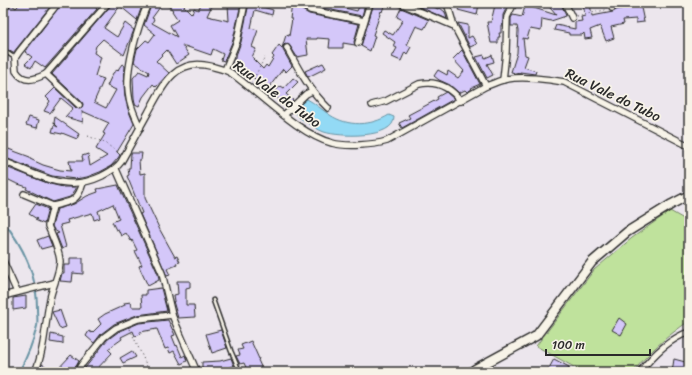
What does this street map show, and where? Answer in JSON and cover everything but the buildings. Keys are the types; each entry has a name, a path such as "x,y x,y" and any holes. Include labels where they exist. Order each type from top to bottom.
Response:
{"main road":[{"path":"476,371 536,336 592,262 628,232 689,195"}],"street":[{"path":"58,3 15,58 16,71 23,78 29,80 46,74 108,3"},
{"path":"140,128 128,94 128,78 134,41 140,20 148,3"},
{"path":"225,70 237,41 245,3"},
{"path":"307,3 307,8 310,10 364,21"},
{"path":"358,43 370,3"},
{"path":"400,3 454,26"},
{"path":"447,3 454,26 486,86"},
{"path":"502,80 506,52 507,17 514,3"},
{"path":"565,3 572,18"},
{"path":"287,48 312,91 328,108"},
{"name":"Rua Vale do Tubo","path":"3,161 57,182 74,184 97,178 116,169 124,158 166,82 180,70 194,64 225,70 284,115 315,136 330,143 377,144 387,141 486,86 502,80 514,78 545,79 564,82 689,146"},
{"path":"46,74 79,105"},
{"path":"372,105 386,101 419,84 424,83 442,85 454,92 461,101"},
{"path":"284,115 306,94 312,91"},
{"path":"116,169 162,273 172,315 197,372"},
{"path":"24,194 53,206 76,198 80,194 82,183"},
{"path":"35,372 44,342 50,300 60,263 59,256 48,226 53,206"},
{"path":"3,261 17,292"},
{"path":"3,296 54,283"},
{"path":"77,372 108,333 127,323 147,317 172,315"},
{"path":"640,372 655,354 676,338 689,332"}],"lane":[{"path":"3,11 10,3"},
{"path":"3,50 15,58"},
{"path":"213,300 240,372"}],"path":[{"path":"572,18 612,6 637,3"},
{"path":"249,87 265,57"},
{"path":"88,136 105,143 124,158"},
{"path":"127,323 149,371"}],"green space":[{"path":"670,211 689,222 689,321 659,344 633,372 583,372 536,346 594,270 632,238"}],"water":[{"path":"307,99 327,113 344,122 360,124 382,119 389,115 394,117 392,124 386,129 376,133 365,135 331,134 318,129 297,115 295,111 297,105"}],"waterway":[{"path":"3,221 23,251 35,284 37,326 30,350 19,372"}]}
